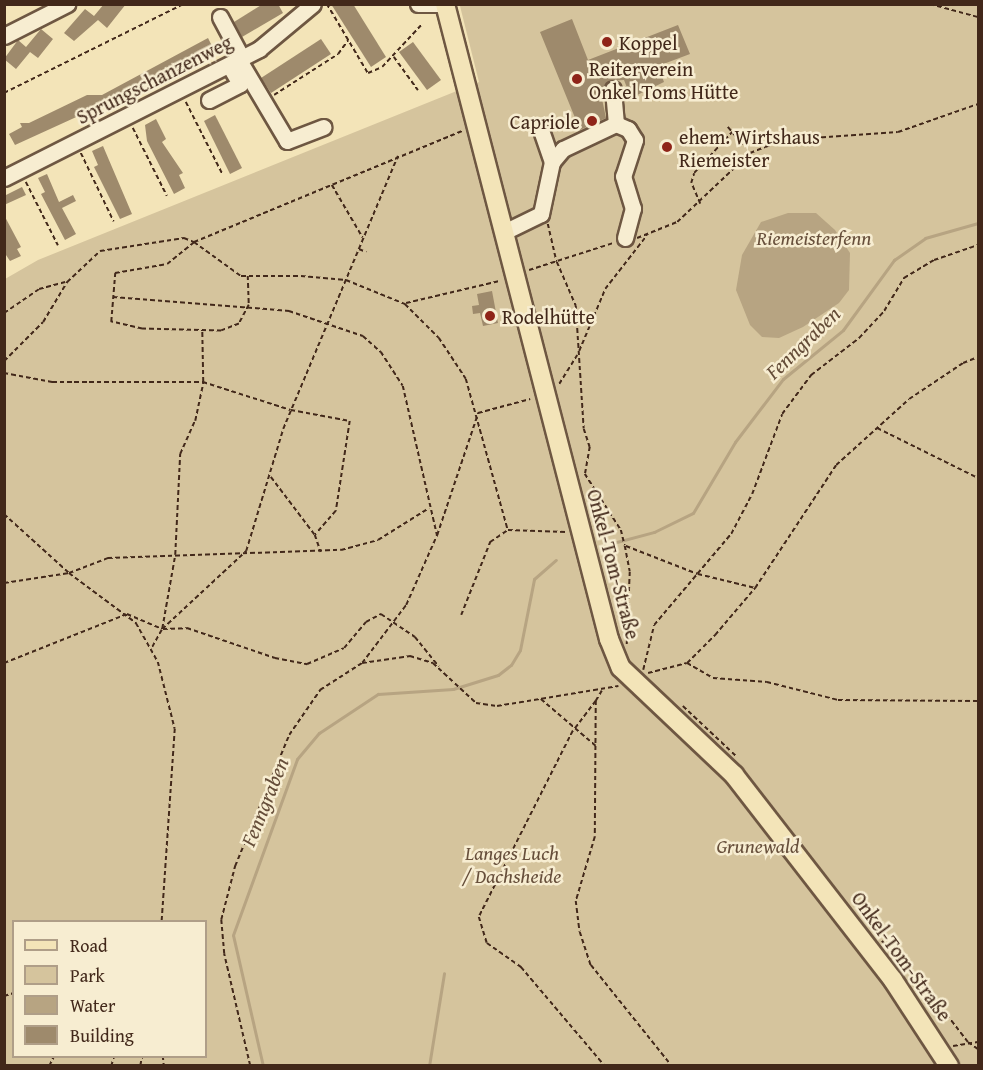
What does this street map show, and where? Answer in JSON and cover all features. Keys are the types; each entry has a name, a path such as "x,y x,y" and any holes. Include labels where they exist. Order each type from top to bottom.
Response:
{"main road":[{"name":"Onkel-Tom-Straße","path":"445,4 609,639 632,682 734,775 893,980 947,1057"}],"street":[{"path":"4,36 68,4"},
{"name":"Sprungschanzenweg","path":"4,178 277,38 313,4"},
{"path":"418,4 429,8 439,4"},
{"path":"209,100 240,84 236,61 220,17"},
{"path":"236,61 287,141 323,127"},
{"path":"613,89 616,124"},
{"path":"552,162 571,142 616,124 628,129 635,140 623,176 633,208 625,238"},
{"path":"504,232 535,221 547,202 552,162 542,133"}],"path":[{"path":"4,93 183,4"},
{"path":"327,4 368,73 393,56 423,23"},
{"path":"930,4 978,17"},
{"path":"260,96 269,98 299,80 338,54 348,40"},
{"path":"393,56 418,90"},
{"path":"183,96 222,173"},
{"path":"528,270 625,238 648,234 672,226 701,204 738,163 765,147 784,140 898,132 978,104"},
{"path":"130,122 167,196"},
{"path":"728,127 743,145"},
{"path":"248,276 249,305 239,324 202,331 113,325 114,273 167,264 194,242 465,129"},
{"path":"701,204 691,183 694,173 732,132"},
{"path":"78,147 114,222"},
{"path":"152,647 162,629 246,551 291,410 398,156"},
{"path":"23,176 58,245"},
{"path":"331,184 363,239"},
{"path":"547,202 557,262 576,306 584,429 590,447 585,474 621,530 625,546 698,574 755,588"},
{"path":"555,386 563,381 578,354 605,289 648,234"},
{"path":"4,361 43,322 67,282 111,246 184,238 194,242 241,276 346,280 405,304 454,359 466,379 478,414 508,531"},
{"path":"978,245 934,260 904,278 884,311 859,338 811,375 782,414 752,494 731,534 654,625 643,670 635,676 687,663 755,588 814,493 836,465 933,382 978,357"},
{"path":"359,249 366,252"},
{"path":"405,304 500,281"},
{"path":"4,314 39,289 67,282"},
{"path":"112,297 249,305 330,321 363,336 381,352 400,380 437,535"},
{"path":"162,629 175,555 180,454 195,421 203,382 202,331"},
{"path":"4,373 52,382 203,382 291,410 350,421 336,511 315,535"},
{"path":"478,414 530,399"},
{"path":"362,663 406,605 437,535 478,414"},
{"path":"878,428 978,478"},
{"path":"271,477 315,535 321,553"},
{"path":"4,583 69,573 108,558 246,551 321,553 378,540 430,508"},
{"path":"4,514 69,573 127,614 162,629 187,628 275,658 308,664 344,648 373,616 381,614 415,637 443,672 476,703 509,705 540,698 603,690 632,682"},
{"path":"461,615 485,549 508,531 582,531"},
{"path":"127,614 152,647 175,729 162,920"},
{"path":"4,663 127,614"},
{"path":"250,1065 223,942 221,920 235,866 301,715 330,681 362,663 411,656 424,658 443,672"},
{"path":"687,663 713,678 767,682 838,700 978,701"},
{"path":"603,690 573,731 479,917 487,942 521,967 605,1065"},
{"path":"540,698 573,731 597,747"},
{"path":"596,701 595,837 576,901 580,932 591,965 672,1065"},
{"path":"968,1042 978,1049"},
{"path":"947,1057 968,1042 978,1042"}],"green space":[{"name":"Grunewald","path":"978,5 978,1065 5,1066 5,279 38,260 479,82 460,6"}],"water":[{"path":"788,213 816,213 835,230 850,253 849,290 839,303 803,327 779,338 762,337 750,325 736,290 742,255 761,222"}],"building":[{"path":"104,4 126,4 107,28 98,20 74,41 64,33 85,9 94,16"},
{"path":"263,4 278,4 283,13 242,37 234,22"},
{"path":"331,4 353,4 386,57 371,67"},
{"path":"572,19 588,60 678,25 690,54 658,66 664,82 631,98 624,80 608,81 602,99 606,118 580,130 540,32"},
{"path":"41,29 53,39 38,58 30,52 16,69 4,59 18,40 26,47"},
{"path":"208,38 213,48 208,51 210,56 15,145 9,134 22,127 20,123 29,123 87,95 102,95"},
{"path":"321,39 331,54 271,93 261,78"},
{"path":"413,42 441,80 427,90 399,52"},
{"path":"215,115 242,168 230,174 204,121"},
{"path":"156,119 166,139 162,142 183,173 179,175 185,188 174,194 147,141 145,125"},
{"path":"103,146 132,214 120,219 94,167 98,165 92,151"},
{"path":"47,174 59,202 73,195 76,201 62,208 76,234 65,240 41,194 45,192 38,178"},
{"path":"22,187 26,195 4,205 4,196"},
{"path":"4,215 21,247 17,249 21,256 10,261 4,252"},
{"path":"492,291 498,323 483,326 480,313 473,314 472,306 479,305 477,294"}],"waterway":[{"name":"Fenngraben","path":"609,544 654,532 693,513 735,442 783,379 843,330 894,260 925,238 978,223"},
{"name":"Fenngraben","path":"263,1066 233,935 297,759 319,733 378,694 453,689 498,675 511,665 520,650 534,579 556,560"},
{"path":"429,1066 444,973"}],"place":[{"name":"Koppel","path":"607,42"},
{"name":"Reiterverein Onkel Toms Hütte","path":"577,79"},
{"name":"Capriole","path":"592,121"},
{"name":"ehem. Wirtshaus Riemeister","path":"667,147"},
{"name":"Rodelhütte","path":"490,316"}],"park label":[{"name":"Riemeisterfenn","path":"814,237"},
{"name":"Langes Luch / Dachsheide","path":"512,864"}]}
